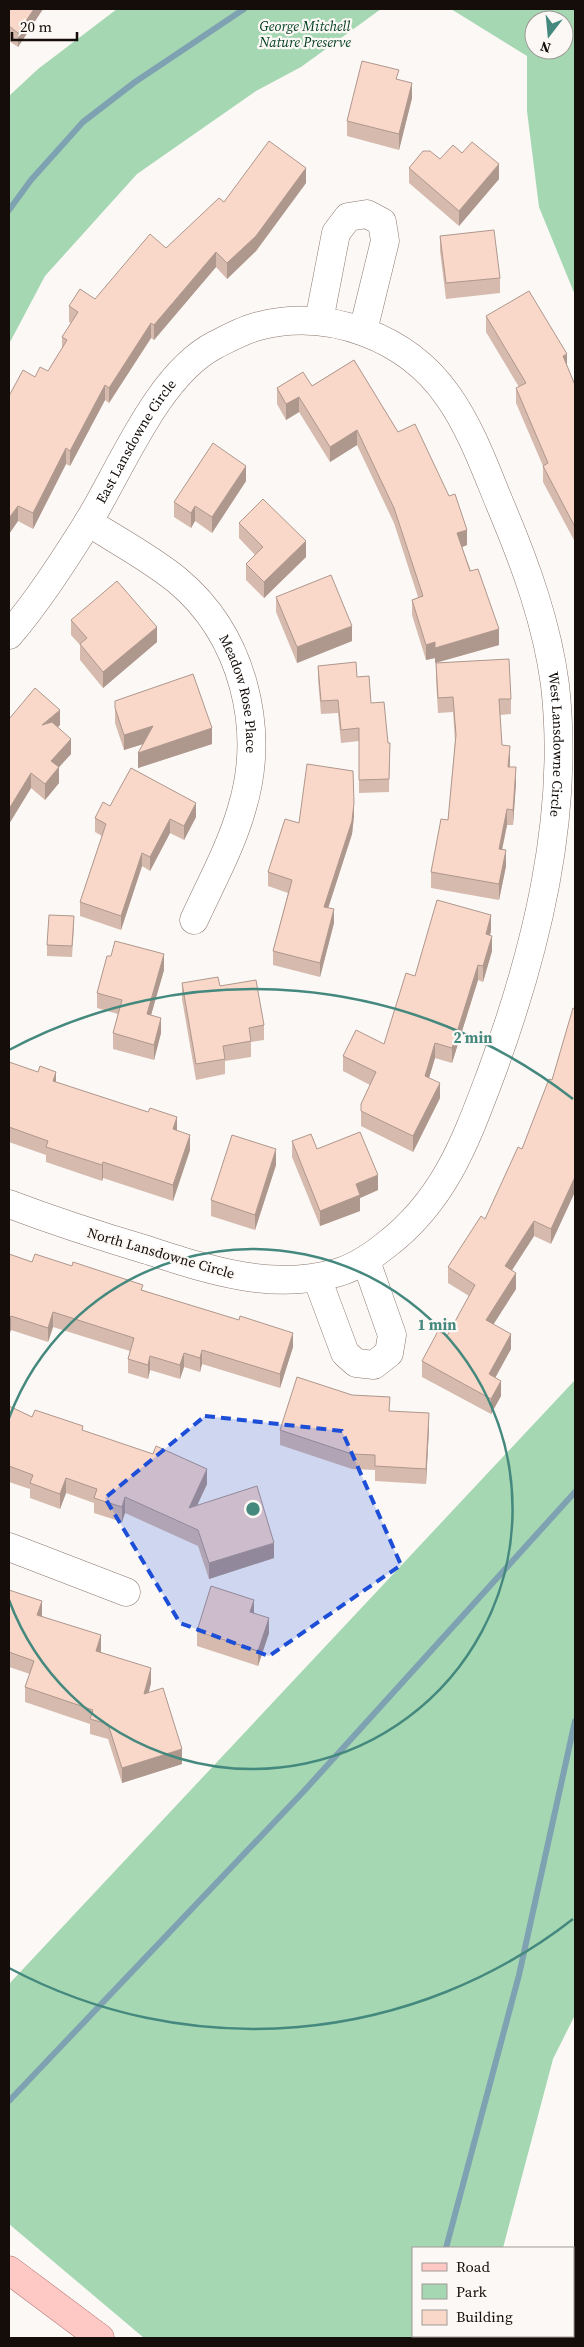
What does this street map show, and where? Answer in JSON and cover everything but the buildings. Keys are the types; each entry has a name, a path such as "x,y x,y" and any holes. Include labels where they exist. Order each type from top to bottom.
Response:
{"main road":[{"path":"9,2270 100,2338"}],"street":[{"path":"367,214 382,222 385,241 340,325 336,233 348,217 367,214"},
{"name":"East Lansdowne Circle","path":"9,636 45,588 88,522 140,430 164,392 187,366 209,348 258,326 295,321 340,325"},
{"name":"West Lansdowne Circle","path":"329,1275 366,1261 400,1235 419,1215 446,1179 464,1146 496,1062 531,952 541,904 557,786 558,738 555,687 548,646 538,607 520,552 474,443 450,399 428,371 408,355 340,325"},
{"name":"Meadow Rose Place","path":"88,522 148,559 178,581 202,605 232,652 243,679 250,713 253,743 250,772 242,808 194,920"},
{"name":"North Lansdowne Circle","path":"9,1204 68,1226 230,1274 257,1280 285,1281 329,1275"},
{"path":"329,1275 345,1353 356,1363 374,1365 389,1353 392,1335 366,1261"},
{"path":"9,1547 126,1592"}],"highlighted area":[{"path":"205,1416 342,1431 401,1565 269,1656 180,1623 105,1498"}],"green space":[{"name":"George Mitchell Nature Preserve","path":"117,9 381,9 301,67 256,91 137,174 45,276 9,344 9,96 38,69"},
{"path":"451,9 575,9 575,295 539,207 527,111 527,60 574,60 574,10 524,10 524,54"},
{"path":"575,1380 575,2015 553,2059 503,2247 412,2247 412,2337 475,2338 144,2338 9,2224 9,1984"}],"waterway":[{"path":"9,210 31,180 83,122 135,82 244,9"},
{"path":"9,2101 304,1791 575,1492"},
{"path":"446,2247 519,1975 575,1721"}]}
